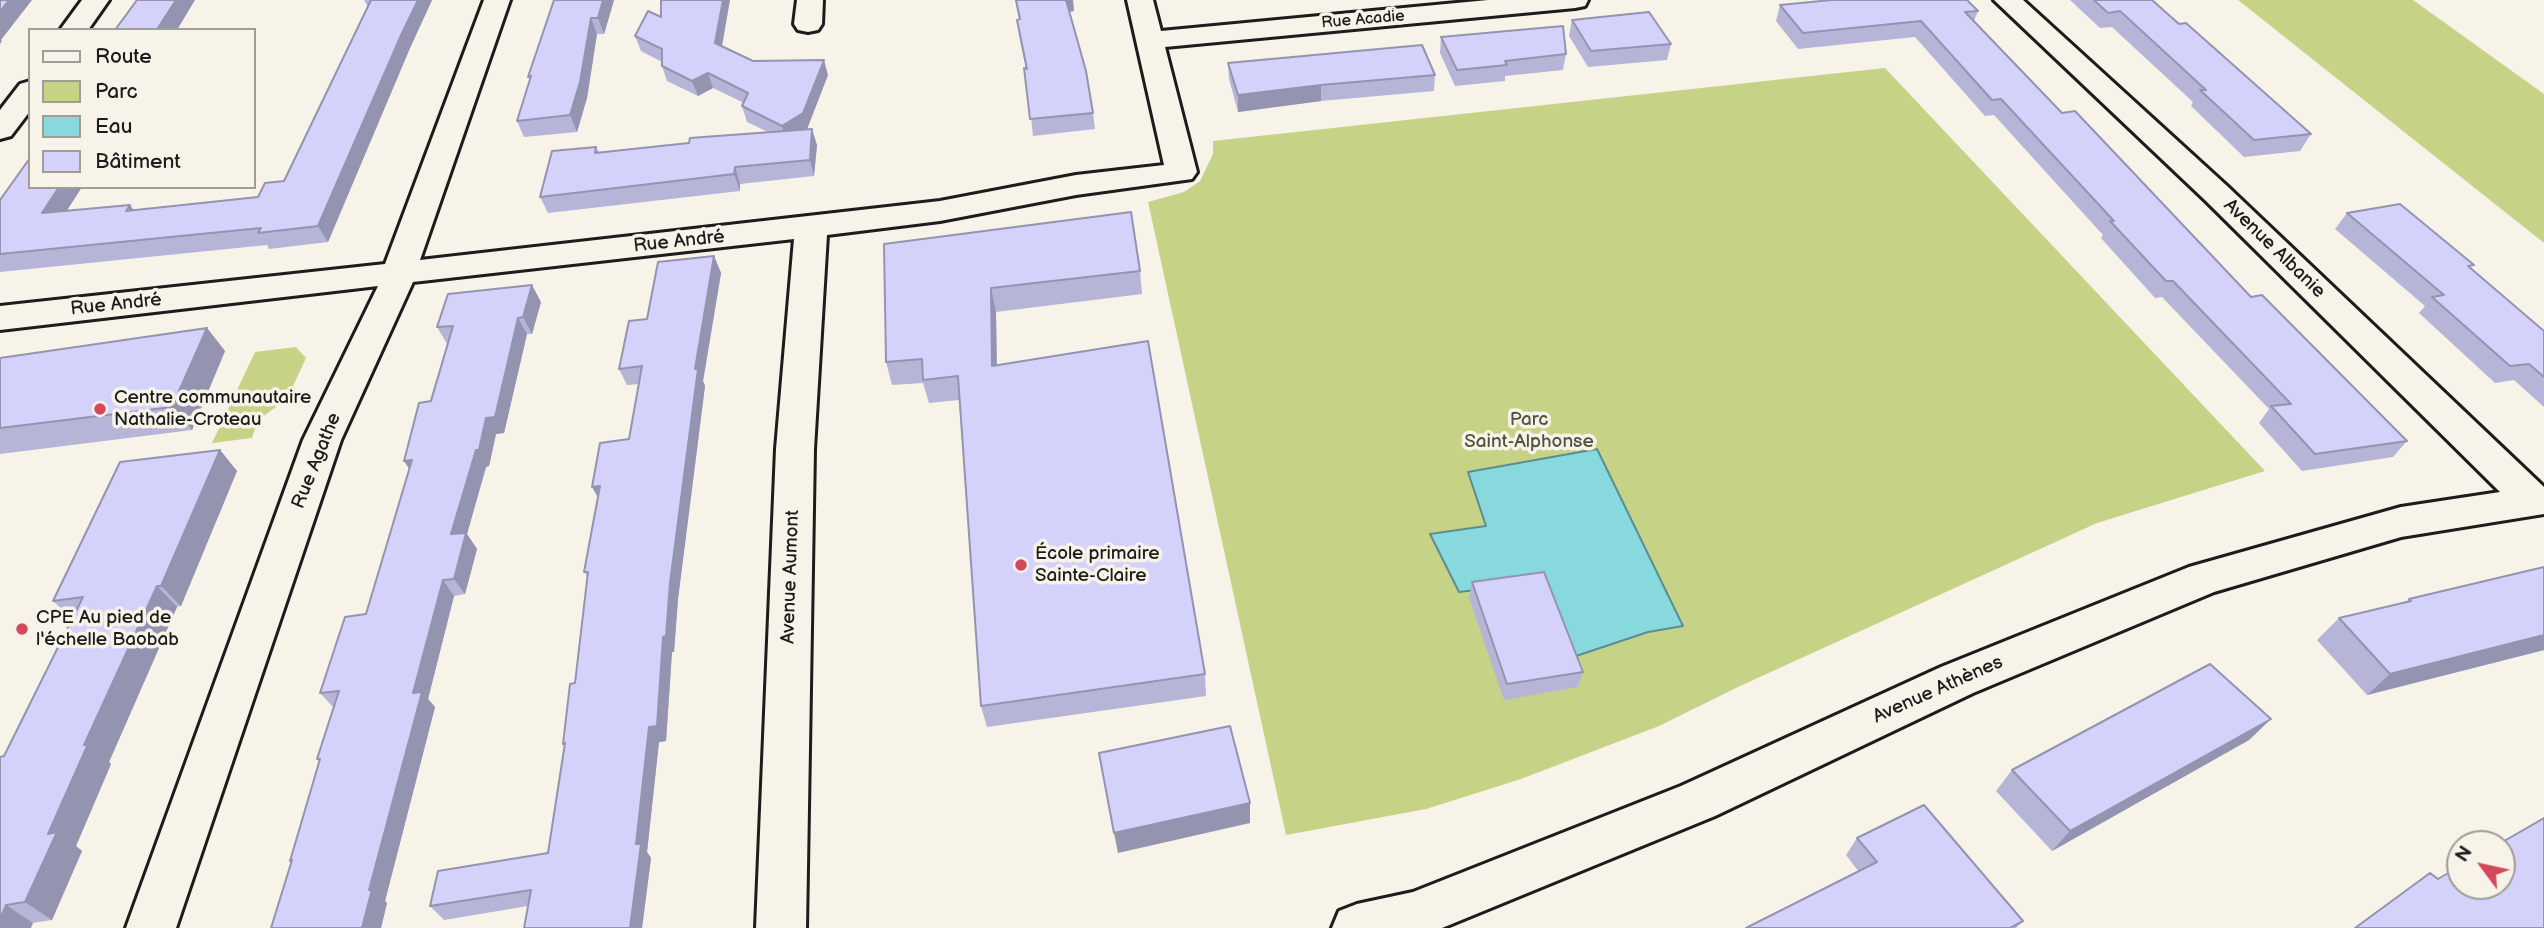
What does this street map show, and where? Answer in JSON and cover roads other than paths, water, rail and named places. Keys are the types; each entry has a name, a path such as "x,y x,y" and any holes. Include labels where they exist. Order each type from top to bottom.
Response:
{"street":[{"path":"75,28 96,0"},
{"name":"Rue Agathe","path":"151,928 323,440 394,291 398,273 497,0"},
{"name":"Rue André","path":"0,318 811,227 940,211 1076,185 1181,172 1140,0"},
{"name":"Rue Acadie","path":"1150,40 1575,0"},
{"name":"Avenue Albanie","path":"2007,0 2216,193 2535,502"},
{"path":"0,130 28,93"},
{"name":"Avenue Aumont","path":"781,928 795,449 811,227"},
{"name":"Avenue Athènes","path":"1357,928 1413,916 1698,801 1957,680 2204,579 2401,522 2535,502"}],"water":[{"path":"1597,449 1683,626 1648,632 1573,657 1545,582 1459,592 1430,534 1486,526 1468,472"}],"place":[{"name":"Centre communautaire Nathalie-Croteau","path":"100,409"},
{"name":"École primaire Sainte-Claire","path":"1021,565"},
{"name":"CPE Au pied de l'échelle Baobab","path":"22,629"}],"park label":[{"name":"Parc Saint-Alphonse","path":"1529,431"}]}
